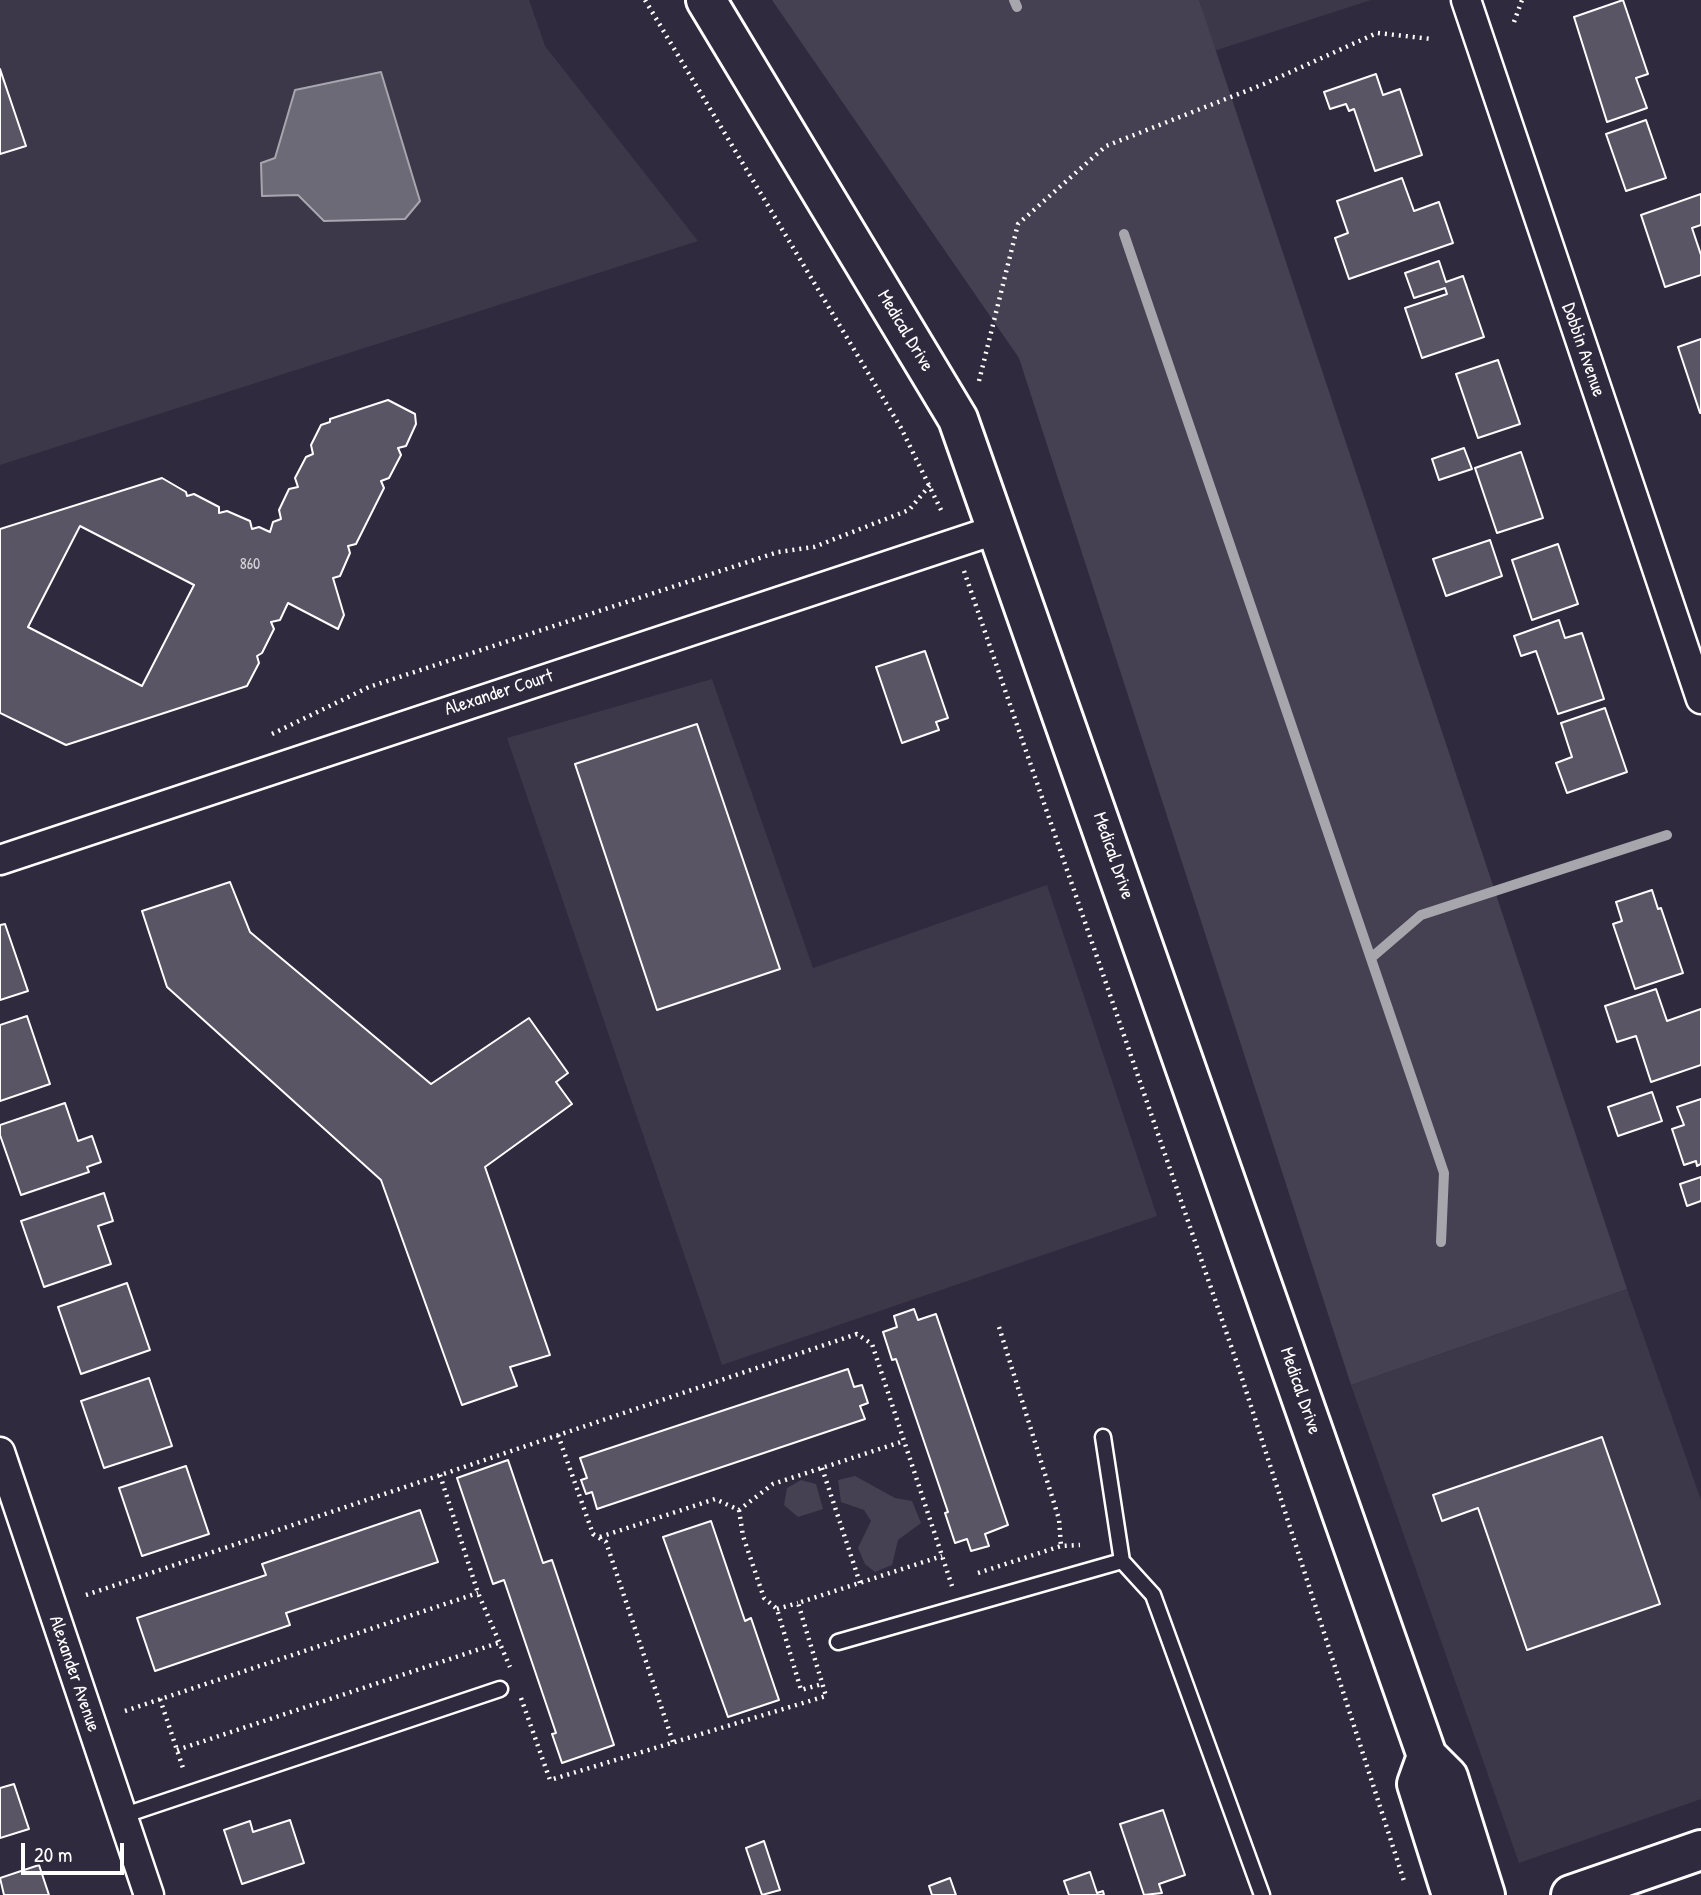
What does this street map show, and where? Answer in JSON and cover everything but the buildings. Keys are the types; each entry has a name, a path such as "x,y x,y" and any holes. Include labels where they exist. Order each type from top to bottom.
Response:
{"main road":[{"name":"Medical Drive","path":"706,0 958,419 1427,1756 1448,1777 1485,1895"},
{"path":"1427,1756 1417,1784 1451,1895"},
{"path":"1571,1895 1701,1850"}],"street":[{"name":"Dobbin Avenue","path":"1466,0 1701,699"},
{"name":"Alexander Court","path":"0,860 998,529"},
{"name":"Alexander Avenue","path":"0,1452 149,1895"}],"lane":[{"path":"1103,1437 1122,1561 1153,1595 1262,1895"},
{"path":"838,1642 1122,1561"},
{"path":"122,1816 500,1689"}],"path":[{"path":"645,0 901,428 957,543 967,586 1240,1372 1404,1881"},
{"path":"1514,22 1522,0"},
{"path":"979,382 1018,224 1106,146 1264,83 1377,33 1432,39"},
{"path":"258,739 369,687 778,552 814,547 909,510 930,485"},
{"path":"999,1327 1059,1519 1061,1546"},
{"path":"86,1595 857,1334 872,1344 958,1607"},
{"path":"558,1435 593,1534 606,1542 673,1742"},
{"path":"739,1510 773,1484 904,1441"},
{"path":"821,1468 860,1583"},
{"path":"440,1475 478,1593 513,1675"},
{"path":"599,1538 715,1499 739,1510"},
{"path":"739,1510 743,1536 764,1598 777,1609 801,1690 822,1684"},
{"path":"777,1609 942,1556"},
{"path":"125,1711 478,1593"},
{"path":"520,1695 550,1780 826,1696 798,1603"},
{"path":"177,1750 498,1643"},
{"path":"160,1699 191,1793"}],"shaded area":[{"path":"0,0 529,0 545,46 698,241 0,465"},
{"path":"772,0 1199,0 1627,1289 1351,1385 1019,358"},
{"path":"1199,0 1371,0 1214,51"},
{"path":"381,72 420,201 405,219 324,221 298,195 262,196 261,163 275,158 295,90"},
{"path":"712,679 813,968 1047,885 1157,1216 722,1365 507,738"},
{"path":"1627,1289 1701,1500 1701,1799 1519,1863 1351,1385"},
{"path":"855,1476 895,1498 912,1501 921,1523 898,1540 892,1565 875,1572 865,1564 858,1548 871,1521 864,1510 841,1502 838,1480"},
{"path":"801,1480 816,1484 823,1509 798,1517 784,1505 787,1488"}],"waterway":[{"path":"1014,0 1017,7"},
{"path":"1124,234 1444,1173 1441,1242"},
{"path":"1371,958 1421,915 1667,835"}]}
